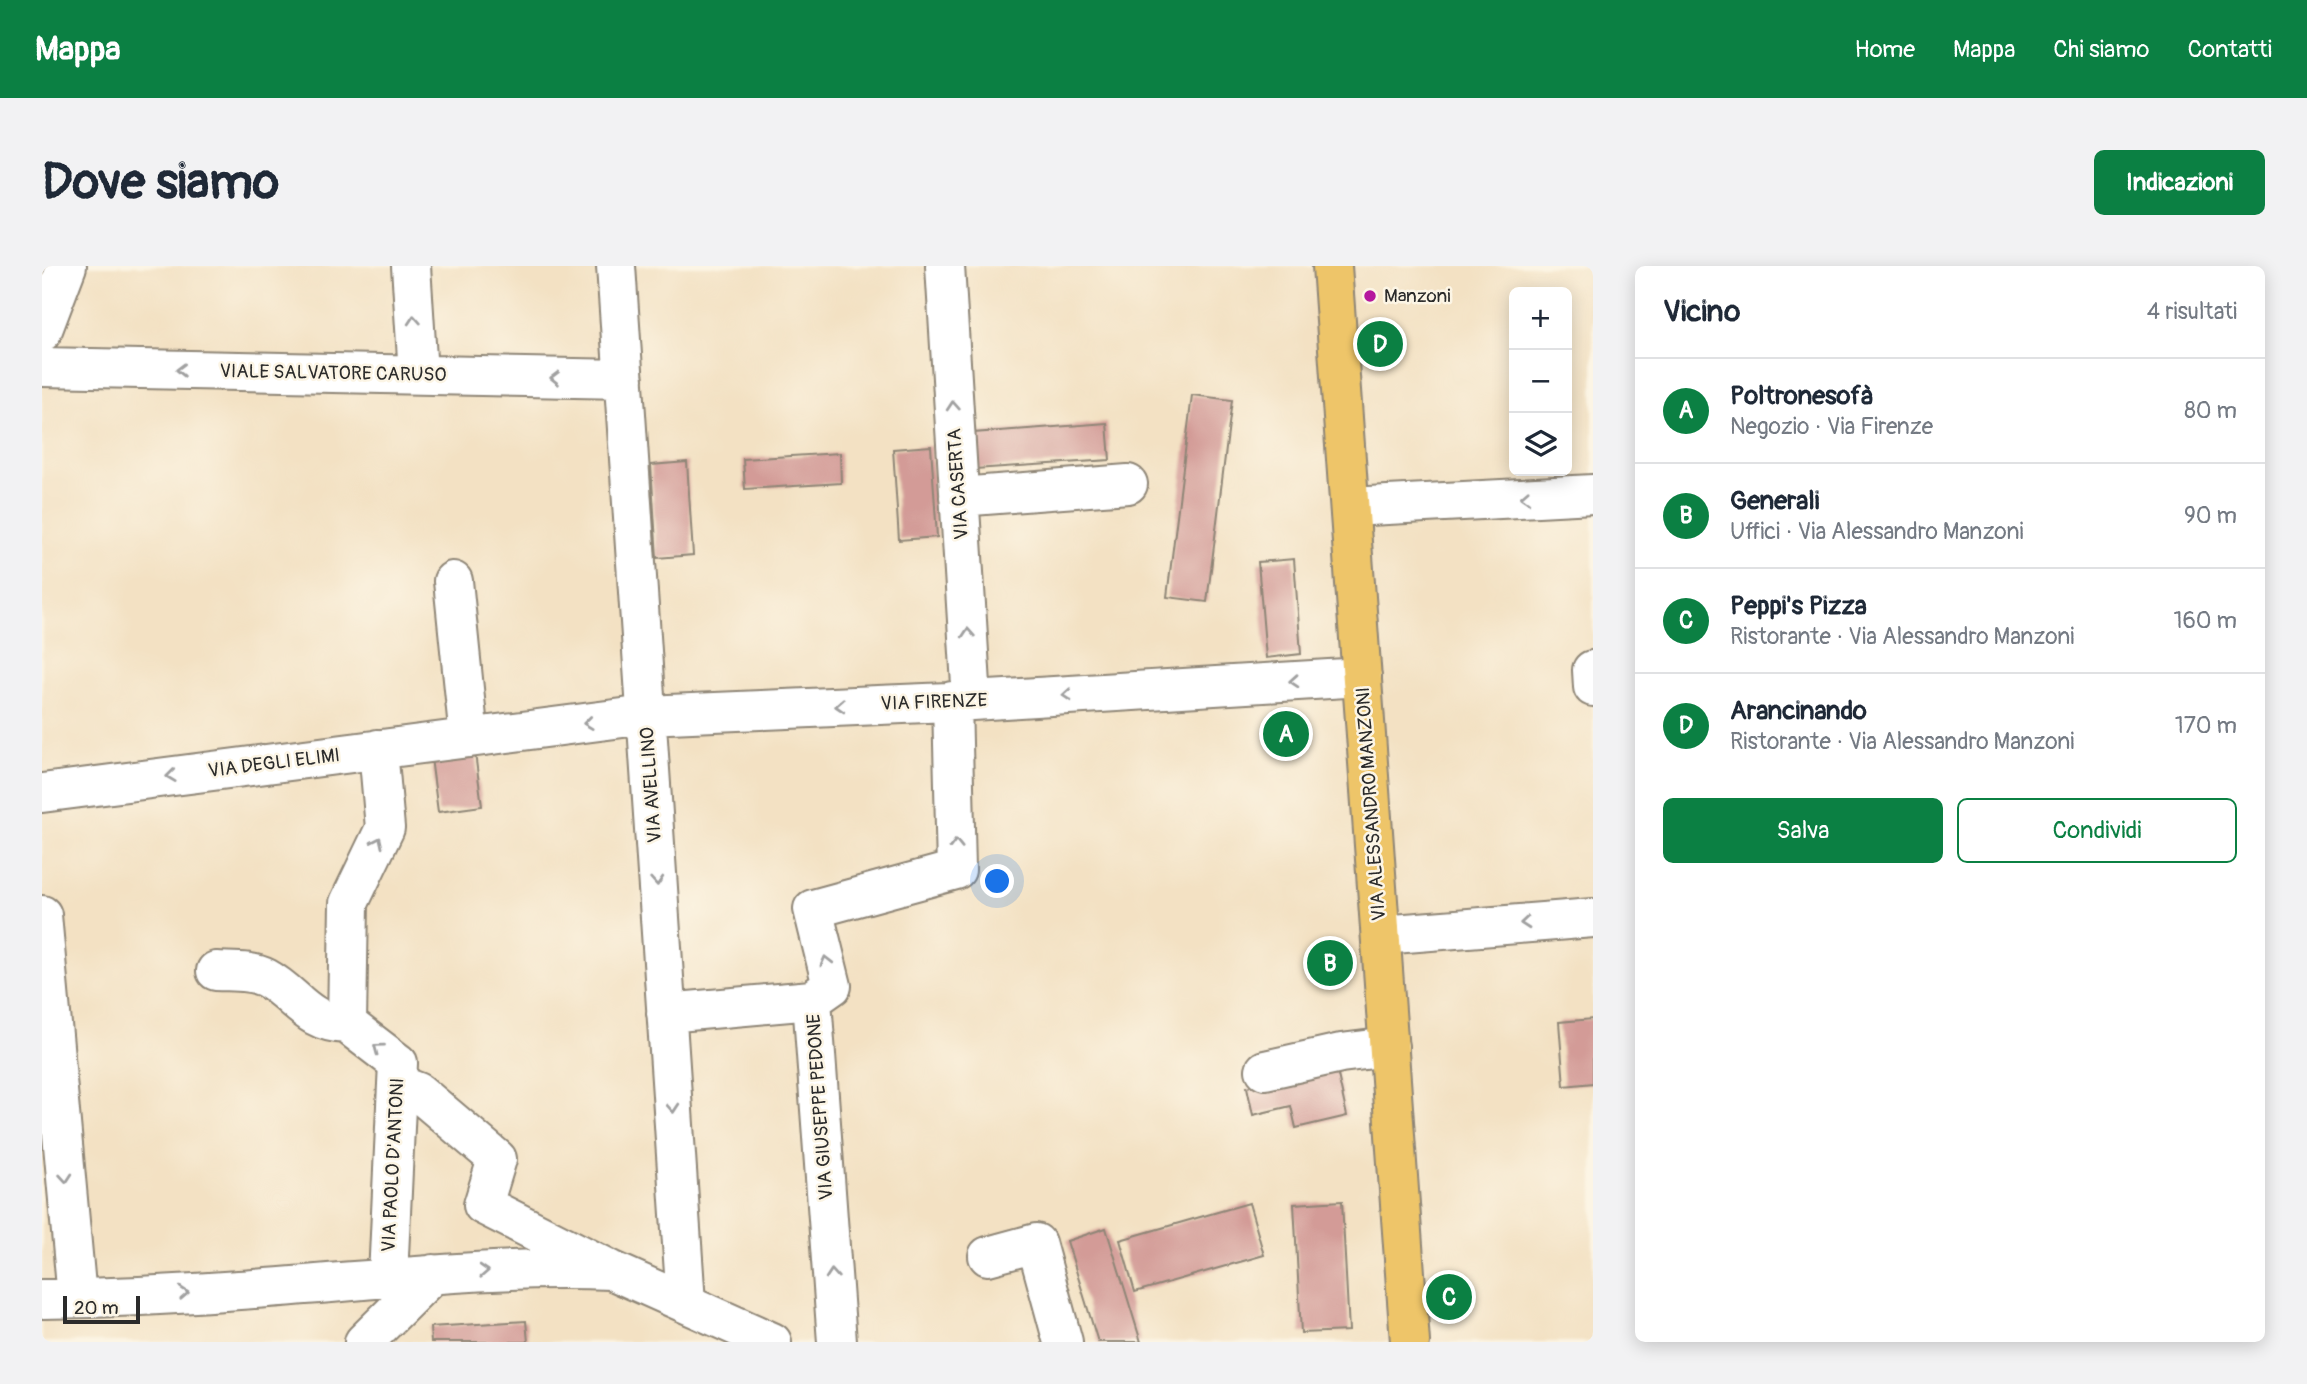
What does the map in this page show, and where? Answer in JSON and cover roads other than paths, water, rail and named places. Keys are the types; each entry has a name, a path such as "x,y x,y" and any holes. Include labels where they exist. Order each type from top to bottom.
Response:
{"main road":[{"name":"VIA ALESSANDRO MANZONI","path":"1332,266 1410,1342"}],"street":[{"path":"42,332 67,266"},
{"path":"411,266 418,374"},
{"name":"VIA AVELLINO","path":"616,266 686,1303"},
{"name":"VIA CASERTA","path":"945,266 959,497 962,701"},
{"name":"VIALE SALVATORE CARUSO","path":"42,367 624,379"},
{"path":"959,497 1128,484"},
{"path":"1350,507 1593,494"},
{"path":"453,581 465,698 487,735"},
{"name":"VIA FIRENZE","path":"487,735 646,715 962,701 1362,677"},
{"name":"VIA GIUSEPPE PEDONE","path":"837,1342 812,1000 832,986 813,909 956,870 962,701"},
{"name":"VIA DEGLI ELIMI","path":"42,793 487,735"},
{"path":"216,971 254,973 267,978 316,1017 330,1024 347,1024 349,904 385,828 378,750"},
{"path":"42,915 60,1299 238,1290 433,1273 531,1268 611,1270"},
{"path":"1381,935 1593,918"},
{"path":"666,1013 812,1000"},
{"name":"VIA PAOLO D'ANTONI","path":"347,1024 398,1063 388,1278"},
{"path":"1265,1070 1341,1053 1389,1047"},
{"path":"397,1084 418,1092 497,1159 483,1205 611,1270 772,1342"},
{"path":"988,1256 1036,1243 1063,1342"},
{"path":"363,1342 433,1273"}],"place":[{"name":"Manzoni","path":"1370,296"},
{"name":"Arancinando","path":"1380,344"},
{"name":"Poltronesofà","path":"1286,734"},
{"name":"Generali","path":"1330,963"},
{"name":"Peppi's Pizza","path":"1449,1297"}]}
